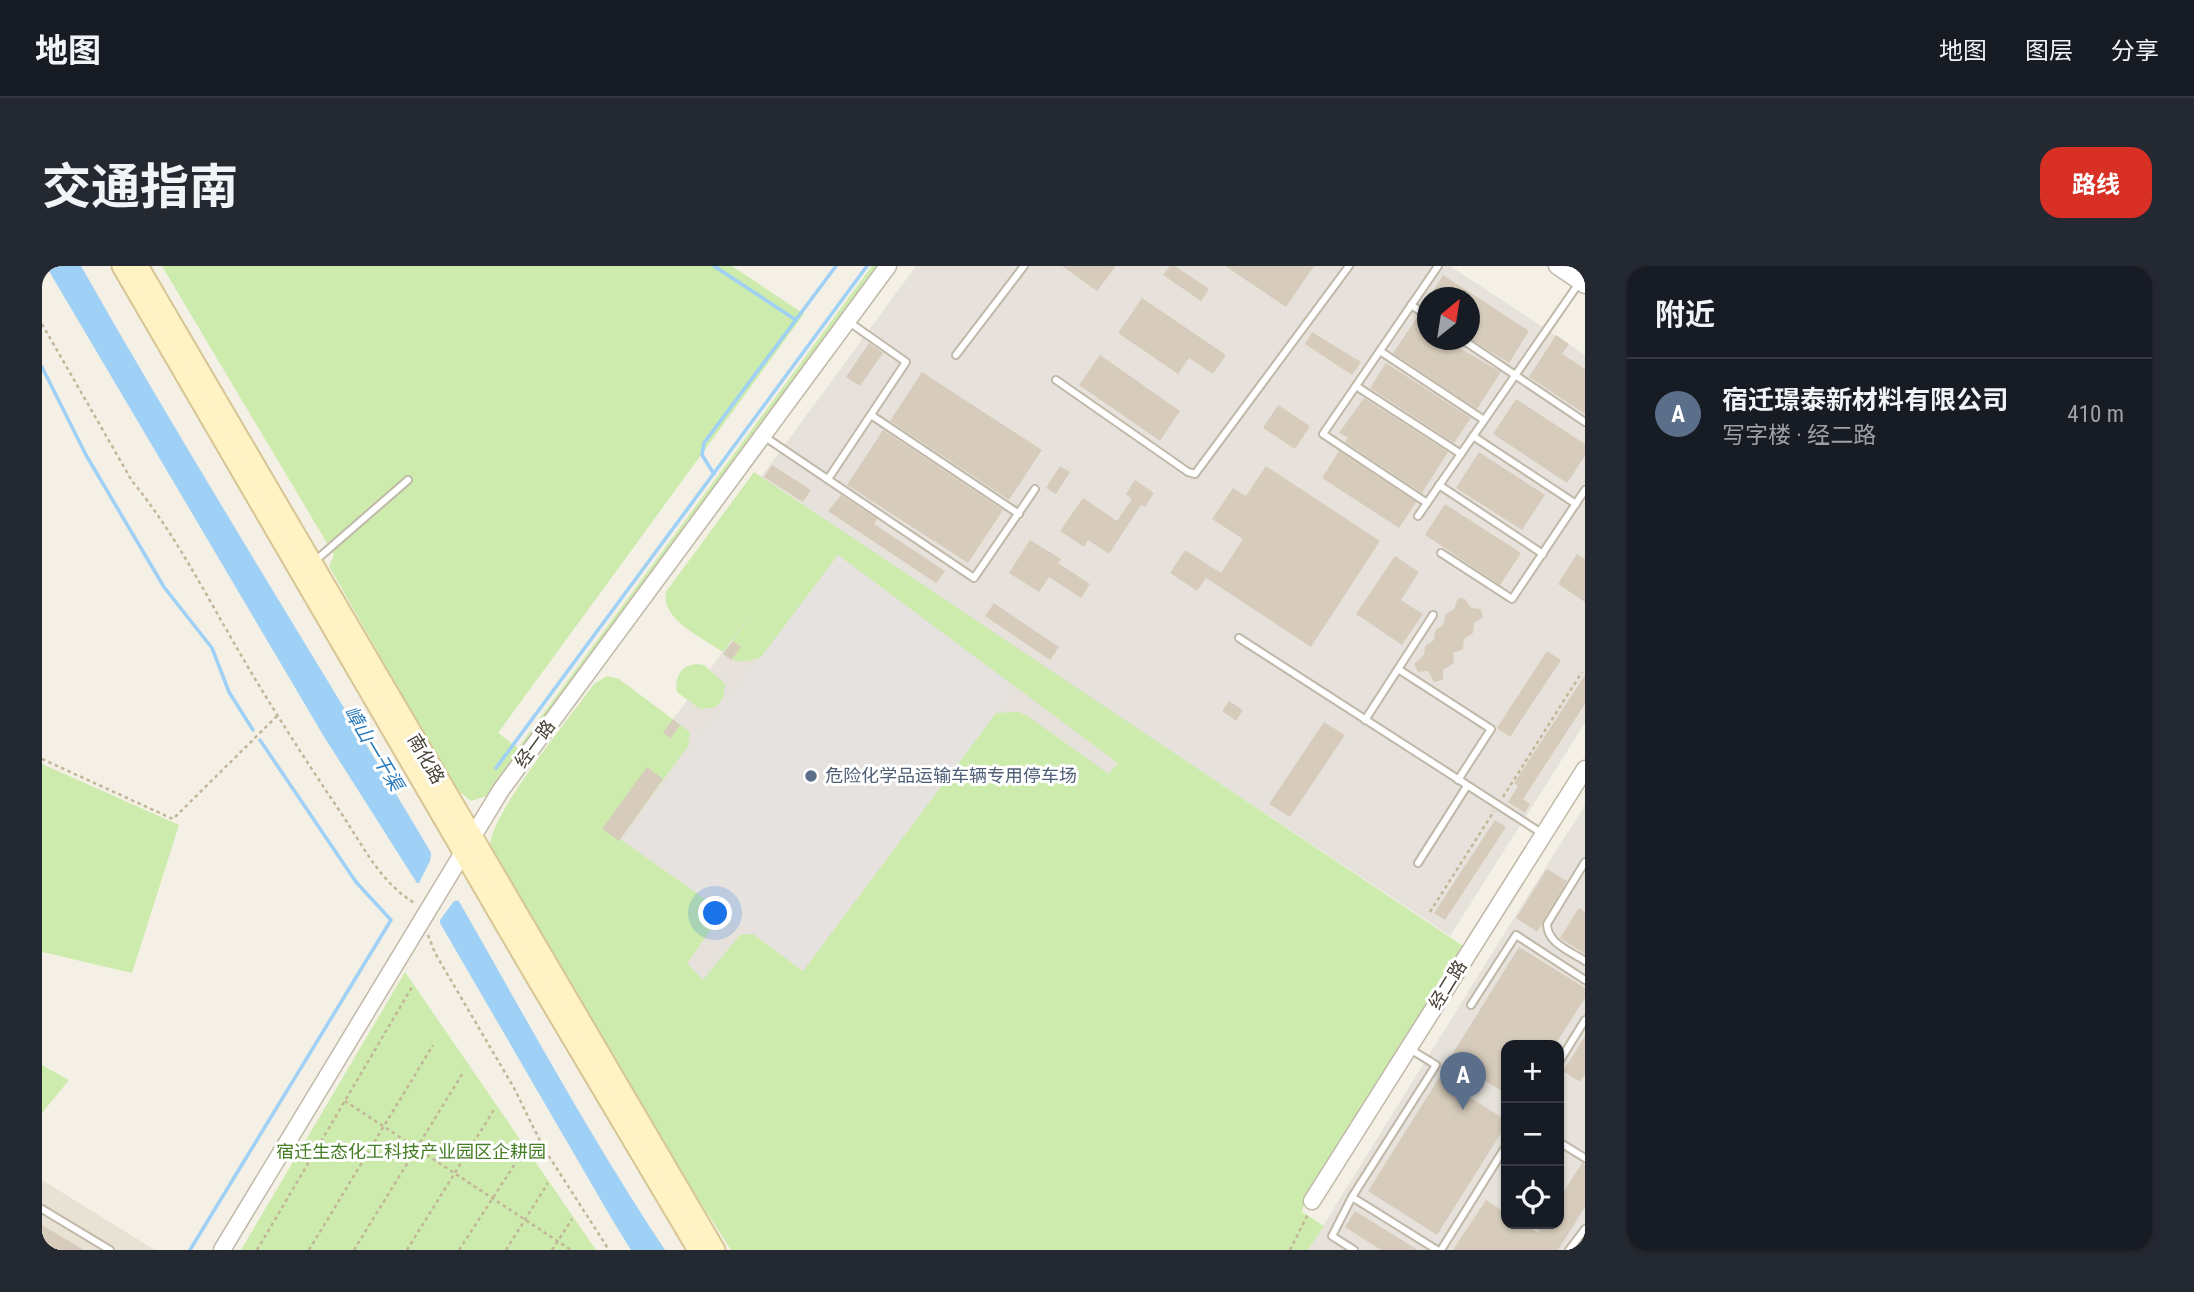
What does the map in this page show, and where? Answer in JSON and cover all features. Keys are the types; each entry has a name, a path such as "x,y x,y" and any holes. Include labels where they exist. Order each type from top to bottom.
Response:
{"main road":[{"name":"南化路","path":"122,266 463,853 698,1250"},
{"name":"南化路","path":"138,266 312,563 463,853 715,1250"}],"street":[{"name":"经一路","path":"222,1250 501,790 888,266"},
{"path":"1557,266 1582,283"},
{"name":"经二路","path":"1312,1201 1585,769"}],"lane":[{"path":"956,355 1024,266"},
{"path":"1056,380 1188,472 1195,474 1349,266"},
{"path":"1427,503 1323,434 1438,266"},
{"path":"1418,516 1582,283"},
{"path":"1411,305 1417,309"},
{"path":"828,480 906,362 847,321"},
{"path":"1478,350 1585,422"},
{"path":"1380,351 1484,420"},
{"path":"1356,386 1461,454"},
{"path":"871,415 1019,514"},
{"path":"763,436 974,578 1035,489"},
{"path":"1474,436 1576,504"},
{"path":"312,563 408,480"},
{"path":"1439,485 1543,554"},
{"path":"1441,553 1512,599 1585,490"},
{"path":"1365,719 1433,615"},
{"path":"1239,638 1543,835"},
{"path":"1398,669 1491,729 1458,780"},
{"path":"1418,863 1467,786"},
{"path":"1585,862 1547,924 1547,933 1554,940 1585,961"},
{"path":"1471,1005 1516,935 1585,981"},
{"path":"1564,1054 1585,1020"},
{"path":"1354,1250 1332,1236 1352,1197 1436,1065 1409,1048"},
{"path":"1564,1145 1585,1158"},
{"path":"1352,1197 1439,1250 1501,1154"},
{"path":"42,1209 110,1250"},
{"path":"1569,1250 1585,1228"}],"path":[{"path":"42,324 132,481 150,503 206,592 278,715 376,869 425,915 435,953 514,1088 543,1147 609,1250"},
{"path":"1430,912 1582,672"},
{"path":"42,759 173,819 278,715"},
{"path":"257,1250 412,987"},
{"path":"309,1250 433,1045"},
{"path":"354,1250 464,1071"},
{"path":"345,1101 571,1250"},
{"path":"407,1250 495,1108"},
{"path":"459,1250 524,1150"},
{"path":"506,1250 548,1183"},
{"path":"1290,1250 1306,1224 1312,1201"},
{"path":"552,1250 572,1219"}],"shaded area":[{"path":"916,266 1450,266 1585,355 1585,723 1450,936 1141,731 845,1133 579,847 822,517 761,477"},
{"name":"危险化学品运输车辆专用停车场","path":"838,555 1015,687 803,971 625,839"},
{"path":"1585,805 1585,1250 1308,1250 1512,921"},
{"path":"42,1180 155,1250 42,1250"}],"green space":[{"path":"162,266 732,266 804,314 498,733 518,748 872,266 879,266 490,795 471,801 455,788 329,566 334,555"},
{"path":"754,472 1463,946 1306,1195 1302,1212 1324,1226 1308,1250 731,1250 650,1124 490,848 493,833 516,790 594,684 607,676 619,679 690,732 688,746 620,839 716,907 717,921 687,963 703,980 740,935 753,934 803,971 996,713 1019,712 1029,717 1109,774 1118,763 838,555 761,657 741,661 723,654 762,599 723,652 685,627 670,611 666,592"},
{"path":"697,664 704,665 725,684 723,698 716,707 700,709 677,692 680,673 683,669"},
{"path":"42,764 179,825 132,973 42,952"},
{"name":"宿迁生态化工科技产业园区企耕园","path":"405,972 596,1250 241,1250"},
{"path":"42,1065 69,1080 42,1113"}],"water":[{"path":"46,266 81,266 206,480 420,834 601,1148 665,1250 631,1250 415,880 323,735"}],"pier":[{"path":"432,848 462,900 454,901 440,920 440,934 413,883 419,883 430,861"}],"building":[{"path":"1062,266 1116,266 1097,291"},
{"path":"1170,266 1175,266 1209,289 1201,301 1163,275"},
{"path":"1225,266 1314,266 1286,307"},
{"path":"1443,275 1461,287 1436,287"},
{"path":"1142,298 1226,355 1213,374 1189,358 1178,374 1118,333"},
{"path":"1480,299 1529,331 1509,363 1480,345"},
{"path":"1417,317 1417,350 1462,350 1501,372 1477,409 1393,353"},
{"path":"1312,332 1361,362 1352,375 1305,344"},
{"path":"1556,335 1569,344 1562,354 1585,369 1585,414 1529,377"},
{"path":"869,343 883,353 860,386 846,377"},
{"path":"1100,355 1180,411 1160,441 1079,385"},
{"path":"1386,363 1471,418 1454,443 1370,388"},
{"path":"922,372 1042,450 1009,500 890,421"},
{"path":"1364,398 1448,452 1422,493 1345,442 1348,438 1339,433"},
{"path":"1516,399 1585,444 1585,456 1567,483 1493,434"},
{"path":"1278,405 1310,426 1295,449 1263,428"},
{"path":"883,430 1003,510 968,563 847,485"},
{"path":"1339,451 1416,502 1399,528 1322,478"},
{"path":"1479,452 1545,495 1522,530 1456,488"},
{"path":"772,465 811,490 803,502 764,477"},
{"path":"1060,466 1070,472 1056,494 1046,488"},
{"path":"1266,466 1380,541 1311,647 1206,578 1197,591 1170,573 1185,550 1221,573 1243,539 1212,519 1233,488 1246,496"},
{"path":"1135,480 1154,493 1145,507 1141,505 1109,554 1088,540 1084,547 1060,531 1083,498 1117,521 1132,499 1126,494"},
{"path":"841,495 877,519 874,524 945,571 936,583 828,511"},
{"path":"1445,504 1521,553 1500,585 1425,535"},
{"path":"1030,540 1061,559 1058,563 1090,584 1081,598 1049,577 1039,592 1009,573"},
{"path":"1577,554 1585,559 1585,602 1558,584"},
{"path":"1395,556 1419,572 1401,600 1423,614 1402,645 1356,614"},
{"path":"1458,598 1465,599 1471,608 1481,609 1483,617 1474,623 1473,633 1464,639 1463,649 1453,653 1454,663 1443,670 1443,680 1434,682 1428,671 1418,672 1414,664 1424,655 1425,646 1434,640 1435,631 1444,624 1445,615 1454,609"},
{"path":"994,603 1059,647 1050,660 985,616"},
{"path":"733,641 741,647 731,660 723,654"},
{"path":"1547,651 1561,660 1510,737 1497,728"},
{"path":"1585,675 1585,704 1523,799 1530,804 1525,813 1508,802 1518,786 1514,783"},
{"path":"1229,701 1243,710 1236,721 1222,711"},
{"path":"673,719 680,725 671,738 663,733"},
{"path":"1324,722 1345,735 1290,817 1269,804"},
{"path":"647,767 663,779 619,841 602,829"},
{"path":"1495,820 1506,827 1445,920 1434,913"},
{"path":"1547,869 1567,881 1537,932 1516,918"},
{"path":"1579,908 1585,912 1585,954 1560,938"},
{"path":"1519,947 1585,988 1585,998 1558,1040 1501,1040 1501,1091 1450,1058"},
{"path":"1585,1036 1585,1074 1580,1082 1564,1069"},
{"path":"1439,1078 1501,1117 1501,1133 1437,1235 1368,1191"},
{"path":"1582,1163 1585,1164 1585,1207 1558,1250 1453,1250 1486,1200 1501,1210 1501,1229 1532,1229 1538,1233 1540,1229 1564,1229 1564,1191"},
{"path":"1355,1211 1418,1250 1381,1250 1345,1227"},
{"path":"42,1225 84,1250 42,1248"}],"waterway":[{"path":"714,266 796,320"},
{"path":"714,474 702,455 704,443 836,266"},
{"path":"496,768 867,266"},
{"path":"42,367 86,455 164,587 212,648 229,692 253,730"},
{"path":"190,1250 391,920 356,882 260,740"}],"place":[{"name":"危险化学品运输车辆专用停车场","path":"811,776"},
{"name":"宿迁璟泰新材料有限公司","path":"1463,1110"}],"water label":[{"name":"嶂山一干渠","path":"374,748"}]}
